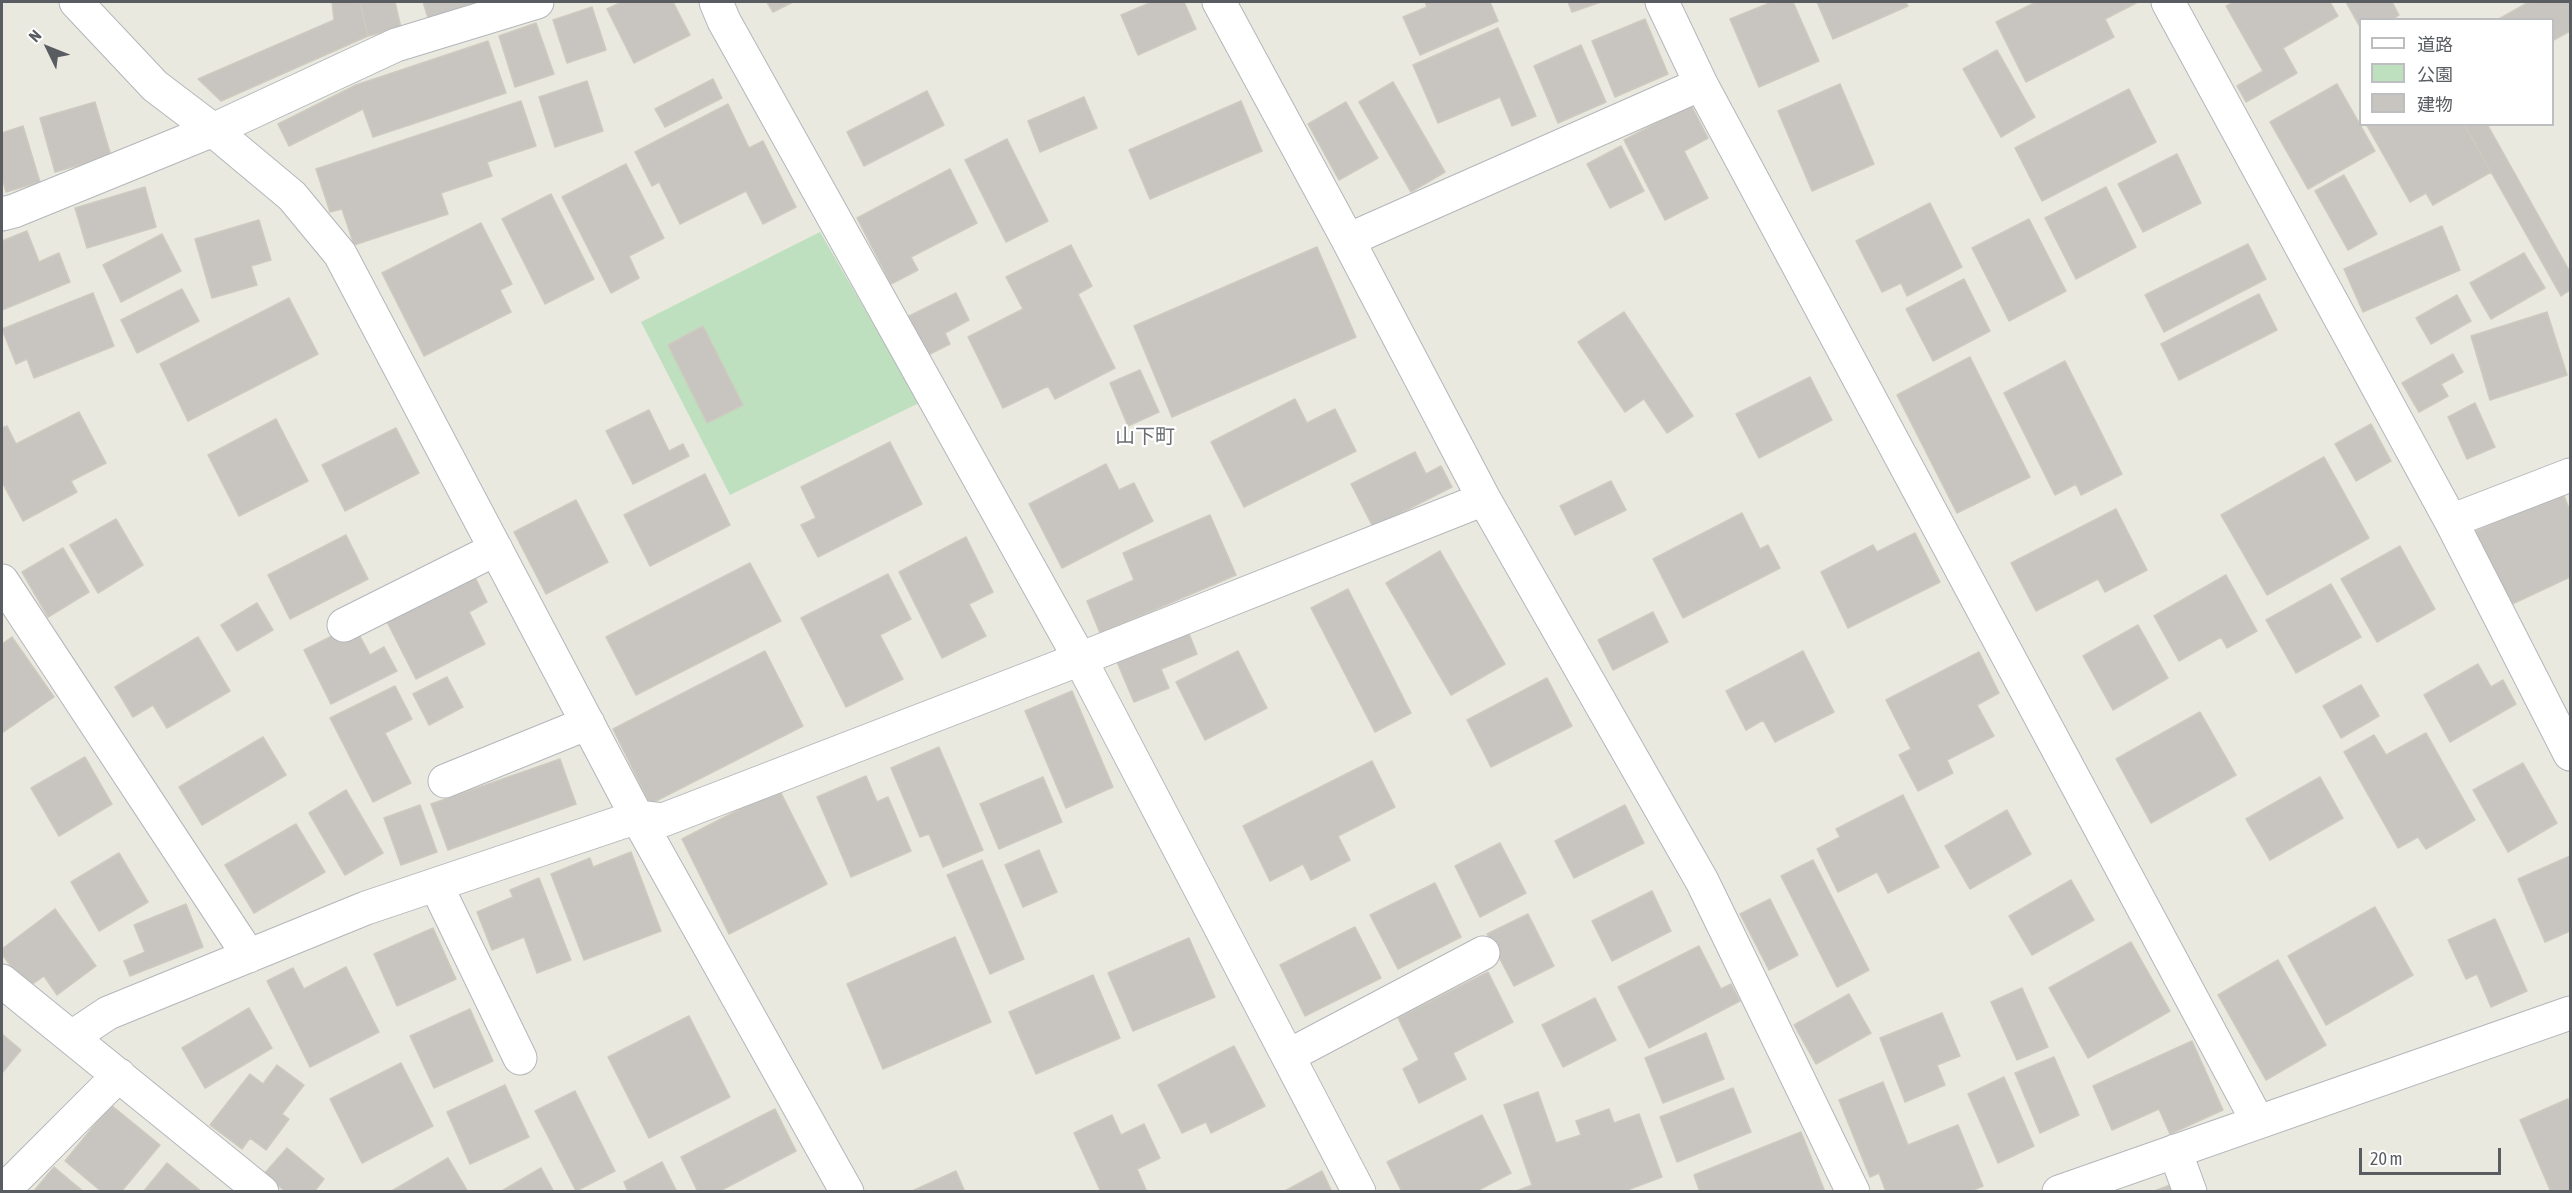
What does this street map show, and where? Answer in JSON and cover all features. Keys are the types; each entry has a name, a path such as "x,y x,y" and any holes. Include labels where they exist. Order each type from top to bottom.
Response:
{"street":[{"path":"76,2 155,86 213,130 292,196 340,254 637,817 847,1191"},
{"path":"2,214 14,212 213,130 396,45 537,2"},
{"path":"716,2 724,21 1080,659 1359,1191"},
{"path":"1219,2 1348,240 1484,499 1702,881 1853,1191"},
{"path":"1662,2 1701,84 2258,1122"},
{"path":"2168,2 2451,520 2571,754"},
{"path":"1348,240 1701,84"},
{"path":"2451,520 2571,475"},
{"path":"72,1036 108,1013 366,908 637,817 663,820 1080,659 1484,499"},
{"path":"344,625 496,549"},
{"path":"2,581 249,956"},
{"path":"445,781 588,723"},
{"path":"436,885 520,1058"},
{"path":"1288,1056 1483,953"},
{"path":"2,981 262,1191"},
{"path":"2059,1191 2571,1013"},
{"path":"2,1191 119,1075"},
{"path":"2175,1151 2190,1191"}],"green space":[{"path":"820,232 919,403 730,495 641,322"}],"building":[{"path":"332,2 360,2 368,36 221,101 198,79 334,20"},
{"path":"360,2 395,2 401,28 368,36"},
{"path":"423,2 481,2 482,4 429,21"},
{"path":"622,2 673,2 690,35 634,63 607,9"},
{"path":"767,2 793,2 773,12"},
{"path":"1152,2 1184,2 1196,29 1138,55 1121,15"},
{"path":"1425,2 1490,2 1498,21 1420,55 1403,17 1427,7"},
{"path":"1568,2 1601,2 1572,12"},
{"path":"1772,2 1793,2 1819,61 1759,87 1730,19"},
{"path":"1817,2 1906,2 1908,6 1833,39"},
{"path":"2036,2 2138,2 2105,19 2114,37 2026,82 1996,22"},
{"path":"2234,2 2330,2 2338,16 2283,48 2297,73 2246,102 2237,86 2263,71 2226,6"},
{"path":"2346,2 2392,2 2399,15 2395,18 2359,18 2359,25"},
{"path":"2529,2 2570,2 2570,31 2554,40 2554,18 2501,18"},
{"path":"592,7 606,50 567,63 553,20"},
{"path":"1645,19 1668,74 1615,97 1592,41"},
{"path":"536,23 554,74 515,87 499,36"},
{"path":"1498,28 1536,116 1512,126 1500,97 1438,123 1413,65"},
{"path":"488,41 506,93 373,137 363,109 289,146 278,124 356,85"},
{"path":"1581,45 1606,102 1558,123 1534,66"},
{"path":"1997,50 2035,117 2001,137 1963,69"},
{"path":"713,79 722,98 665,127 655,109"},
{"path":"587,81 603,131 555,147 539,97"},
{"path":"1393,82 1445,172 1411,192 1359,102"},
{"path":"1840,84 1874,164 1812,191 1778,111"},
{"path":"2337,84 2375,151 2308,189 2270,122"},
{"path":"2129,89 2156,142 2042,201 2015,148"},
{"path":"927,91 944,125 864,166 847,132"},
{"path":"1084,97 1097,128 1040,152 1028,121"},
{"path":"521,101 536,146 487,162 492,176 441,193 448,214 354,245 342,209 330,212 316,169"},
{"path":"1241,101 1262,151 1150,199 1129,150"},
{"path":"95,102 111,156 55,172 40,118"},
{"path":"1346,102 1378,158 1339,180 1308,124"},
{"path":"728,104 749,148 763,141 796,207 763,224 746,191 680,224 659,182 652,186 635,152"},
{"path":"1691,105 1708,138 1684,151 1708,198 1665,220 1624,140"},
{"path":"23,126 40,182 6,192 2,177 2,133"},
{"path":"2367,126 2465,126 2491,172 2433,205 2426,193 2410,202"},
{"path":"2465,126 2488,126 2570,272 2570,290 2561,296"},
{"path":"1007,139 1048,221 1006,242 965,160"},
{"path":"1621,146 1644,191 1610,208 1587,164"},
{"path":"2177,154 2201,203 2143,232 2118,184"},
{"path":"626,164 664,238 629,256 639,278 611,293 562,197"},
{"path":"950,169 977,223 911,257 918,270 891,284 857,218"},
{"path":"2344,175 2377,234 2348,250 2315,191"},
{"path":"145,187 156,227 87,248 75,208"},
{"path":"2106,187 2136,247 2076,279 2045,218"},
{"path":"551,194 594,279 545,304 502,219"},
{"path":"1930,203 1962,267 1907,296 1901,283 1882,292 1856,241"},
{"path":"2029,219 2066,291 2009,321 1972,248"},
{"path":"259,220 271,260 251,266 257,285 212,298 195,239"},
{"path":"481,223 512,284 500,290 511,312 424,356 382,273"},
{"path":"2442,226 2460,270 2363,312 2344,269"},
{"path":"27,231 39,262 59,253 70,282 2,310 2,241"},
{"path":"162,234 181,271 121,302 103,265"},
{"path":"2248,244 2266,279 2164,332 2145,295"},
{"path":"1071,245 1092,286 1078,294 1115,368 1055,399 1048,386 1003,408 968,337 1023,309 1006,277"},
{"path":"1317,247 1356,337 1172,417 1134,326"},
{"path":"2524,253 2545,288 2491,319 2470,283"},
{"path":"1964,279 1990,331 1933,361 1906,309"},
{"path":"182,289 199,321 137,353 121,320"},
{"path":"93,293 114,346 34,378 27,359 16,364 2,329"},
{"path":"956,293 969,320 945,333 950,344 926,356 907,317"},
{"path":"2259,294 2277,330 2179,380 2161,344"},
{"path":"2457,295 2471,321 2431,344 2416,318"},
{"path":"289,298 318,354 188,421 160,364"},
{"path":"1624,312 1693,416 1667,433 1644,399 1625,412 1578,342"},
{"path":"2547,312 2567,375 2490,400 2471,336"},
{"path":"703,326 743,405 707,423 668,345"},
{"path":"2453,354 2463,372 2441,384 2448,396 2419,412 2402,383"},
{"path":"1970,357 2030,477 1957,513 1897,395"},
{"path":"2065,361 2122,474 2081,495 2076,484 2055,495 2004,393"},
{"path":"1140,370 1159,412 1128,426 1110,383"},
{"path":"1810,377 1832,420 1759,458 1736,414"},
{"path":"1295,399 1307,423 1335,409 1356,451 1244,507 1211,442"},
{"path":"2475,403 2495,447 2467,459 2448,417"},
{"path":"649,410 669,451 683,444 689,456 633,484 606,431"},
{"path":"79,412 106,463 71,481 77,492 23,521 2,482 2,428 7,426 16,444"},
{"path":"276,419 308,481 239,516 208,455"},
{"path":"2371,424 2391,461 2356,481 2335,444"},
{"path":"396,428 419,473 345,511 322,465"},
{"path":"890,442 922,504 818,557 801,525 816,518 801,487"},
{"path":"1415,452 1426,474 1441,466 1452,487 1373,527 1351,484"},
{"path":"2324,457 2369,538 2267,595 2221,515"},
{"path":"1106,464 1119,490 1134,483 1153,521 1062,568 1029,504"},
{"path":"705,474 730,525 650,566 624,515"},
{"path":"1611,481 1626,510 1575,535 1560,506"},
{"path":"2562,491 2570,511 2570,577 2510,605 2476,531"},
{"path":"576,500 608,562 546,594 514,532"},
{"path":"2116,509 2147,570 2105,592 2098,579 2036,611 2011,563"},
{"path":"1742,513 1760,549 1768,545 1780,568 1683,618 1653,559"},
{"path":"1210,515 1236,575 1100,633 1087,601 1134,580 1123,553"},
{"path":"116,519 143,565 98,593 70,545"},
{"path":"1915,533 1940,582 1848,628 1821,572 1873,545 1877,552"},
{"path":"346,535 368,579 290,619 268,575"},
{"path":"966,537 993,592 969,604 986,636 942,658 899,572"},
{"path":"2400,546 2435,609 2377,642 2341,579"},
{"path":"63,548 89,592 48,617 22,572"},
{"path":"1440,551 1505,664 1451,695 1386,583"},
{"path":"750,563 781,621 636,695 606,637"},
{"path":"472,571 487,602 469,612 485,644 416,679 384,616"},
{"path":"888,574 911,619 880,635 903,679 846,707 801,618"},
{"path":"2226,575 2257,631 2227,648 2221,637 2179,661 2154,616"},
{"path":"2331,584 2361,637 2296,673 2266,620"},
{"path":"1348,589 1411,713 1375,732 1311,608"},
{"path":"257,603 273,630 237,651 221,625"},
{"path":"1653,612 1668,642 1613,670 1598,640"},
{"path":"354,625 370,655 384,647 397,671 331,704 304,650"},
{"path":"2138,625 2168,678 2113,710 2083,656"},
{"path":"1188,631 1197,654 1161,669 1169,688 1134,702 1117,662"},
{"path":"12,637 54,697 2,733 2,644"},
{"path":"198,637 230,691 167,728 153,705 133,717 115,687"},
{"path":"765,651 803,726 650,804 613,729"},
{"path":"1238,651 1267,708 1205,740 1176,682"},
{"path":"1803,651 1834,712 1775,742 1763,720 1746,730 1726,691"},
{"path":"1979,652 1999,693 1977,705 1994,736 1947,760 1953,773 1918,791 1899,755 1911,749 1886,700"},
{"path":"2478,664 2491,687 2503,680 2516,704 2450,742 2424,695"},
{"path":"447,677 463,707 429,725 413,694"},
{"path":"1547,678 1572,726 1491,767 1467,720"},
{"path":"2361,685 2379,716 2341,738 2323,706"},
{"path":"395,686 412,719 385,733 411,783 373,802 330,718"},
{"path":"1072,691 1113,787 1066,808 1025,711"},
{"path":"2200,712 2236,775 2151,823 2116,759"},
{"path":"2426,733 2475,820 2426,849 2418,837 2398,848 2344,752 2374,735 2386,755"},
{"path":"263,737 286,775 202,825 179,787"},
{"path":"939,747 983,850 943,867 929,834 920,837 891,768"},
{"path":"85,757 112,804 59,836 31,788"},
{"path":"560,759 576,804 448,850 431,804"},
{"path":"1372,761 1395,807 1338,836 1350,860 1311,880 1303,864 1270,881 1243,826"},
{"path":"2523,763 2557,823 2508,852 2473,790"},
{"path":"866,776 877,802 888,797 911,851 851,877 817,797"},
{"path":"1043,777 1062,822 999,849 980,804"},
{"path":"2320,777 2343,818 2270,860 2246,819"},
{"path":"779,789 827,884 729,934 682,839"},
{"path":"346,790 383,853 345,875 309,813"},
{"path":"1903,795 1939,867 1888,893 1877,872 1838,892 1817,849 1840,837 1836,829"},
{"path":"420,805 437,852 401,865 384,818"},
{"path":"1625,805 1644,843 1574,878 1555,841"},
{"path":"2007,810 2031,854 1970,889 1945,846"},
{"path":"296,824 325,872 254,913 225,865"},
{"path":"1500,843 1526,893 1480,917 1455,866"},
{"path":"1039,850 1057,892 1023,907 1005,865"},
{"path":"631,852 661,931 584,960 551,874 590,858 593,867"},
{"path":"119,853 148,902 99,931 71,882"},
{"path":"2570,856 2570,931 2545,942 2518,879"},
{"path":"982,860 1024,959 990,974 947,875"},
{"path":"1813,860 1869,970 1837,987 1781,876"},
{"path":"539,878 571,960 537,973 524,937 492,950 477,912 513,897 510,890"},
{"path":"2071,880 2094,920 2032,955 2009,916"},
{"path":"1435,883 1461,937 1398,969 1370,915"},
{"path":"1652,891 1671,931 1612,961 1592,921"},
{"path":"1770,899 1798,955 1769,970 1740,914"},
{"path":"186,904 203,947 130,976 124,961 145,952 134,925"},
{"path":"2375,907 2413,975 2326,1025 2288,956"},
{"path":"55,909 96,966 57,995 44,976 27,988 2,954 2,949"},
{"path":"1528,914 1554,966 1514,986 1487,934"},
{"path":"2495,919 2527,991 2491,1007 2477,974 2466,979 2448,940"},
{"path":"1355,927 1381,978 1305,1016 1280,965"},
{"path":"433,928 456,979 397,1006 374,954"},
{"path":"955,937 991,1022 883,1069 847,984"},
{"path":"1189,938 1215,997 1133,1031 1108,973"},
{"path":"2131,942 2170,1011 2088,1058 2049,988"},
{"path":"1699,946 1721,989 1731,984 1740,1001 1649,1048 1618,987"},
{"path":"2278,960 2326,1045 2266,1080 2218,995"},
{"path":"346,967 379,1032 310,1067 267,981 293,968 304,989"},
{"path":"1488,972 1513,1022 1453,1053 1466,1079 1419,1103 1403,1069 1419,1060 1398,1018"},
{"path":"1093,975 1120,1038 1036,1074 1009,1012"},
{"path":"2022,988 2048,1047 2017,1060 1991,1002"},
{"path":"1849,994 1871,1033 1816,1064 1794,1025"},
{"path":"1595,998 1616,1040 1563,1067 1542,1025"},
{"path":"249,1008 272,1048 205,1088 182,1048"},
{"path":"470,1009 493,1061 434,1088 410,1036"},
{"path":"1942,1013 1960,1056 1937,1065 1945,1085 1905,1102 1880,1038"},
{"path":"689,1016 730,1097 649,1138 608,1057"},
{"path":"1706,1033 1724,1079 1663,1103 1645,1058"},
{"path":"2,1034 21,1050 2,1073"},
{"path":"2192,1041 2223,1110 2170,1134 2159,1109 2112,1130 2093,1086"},
{"path":"1234,1046 1265,1106 1211,1133 1206,1122 1182,1133 1158,1085"},
{"path":"2054,1057 2079,1115 2040,1133 2015,1073"},
{"path":"401,1063 433,1126 362,1163 330,1099"},
{"path":"277,1065 304,1085 282,1114 289,1119 266,1150 250,1138 242,1149 210,1125 250,1074 263,1084"},
{"path":"2004,1077 2034,1146 1998,1163 1968,1094"},
{"path":"1883,1082 1908,1145 1958,1125 1983,1186 1969,1192 1886,1192 1879,1173 1870,1177 1839,1100"},
{"path":"505,1085 529,1137 470,1164 447,1112"},
{"path":"1733,1088 1751,1132 1677,1162 1660,1117"},
{"path":"575,1091 615,1171 576,1191 535,1111"},
{"path":"1538,1092 1556,1143 1581,1135 1576,1121 1609,1109 1614,1123 1639,1114 1662,1177 1622,1192 1514,1192 1532,1185 1504,1105"},
{"path":"2568,1099 2570,1104 2570,1192 2551,1192 2520,1120"},
{"path":"111,1105 160,1145 121,1192 102,1192 65,1161"},
{"path":"775,1109 796,1151 718,1192 698,1192 681,1157"},
{"path":"1112,1115 1121,1135 1144,1124 1160,1158 1137,1169 1147,1192 1101,1192 1074,1133"},
{"path":"1482,1115 1511,1173 1475,1192 1402,1192 1387,1162"},
{"path":"1801,1132 1825,1192 1700,1192 1694,1175"},
{"path":"287,1148 324,1179 314,1192 286,1192 264,1174"},
{"path":"448,1158 468,1192 390,1192"},
{"path":"662,1162 677,1192 628,1192 624,1182"},
{"path":"167,1163 202,1192 143,1192"},
{"path":"54,1167 84,1192 33,1192"},
{"path":"541,1168 554,1192 500,1192"},
{"path":"956,1171 965,1192 910,1192"},
{"path":"1322,1171 1332,1192 1283,1192"},
{"path":"2170,1185 2172,1192 2152,1192"}],"district":[{"name":"山下町","path":"1145,437"}]}
